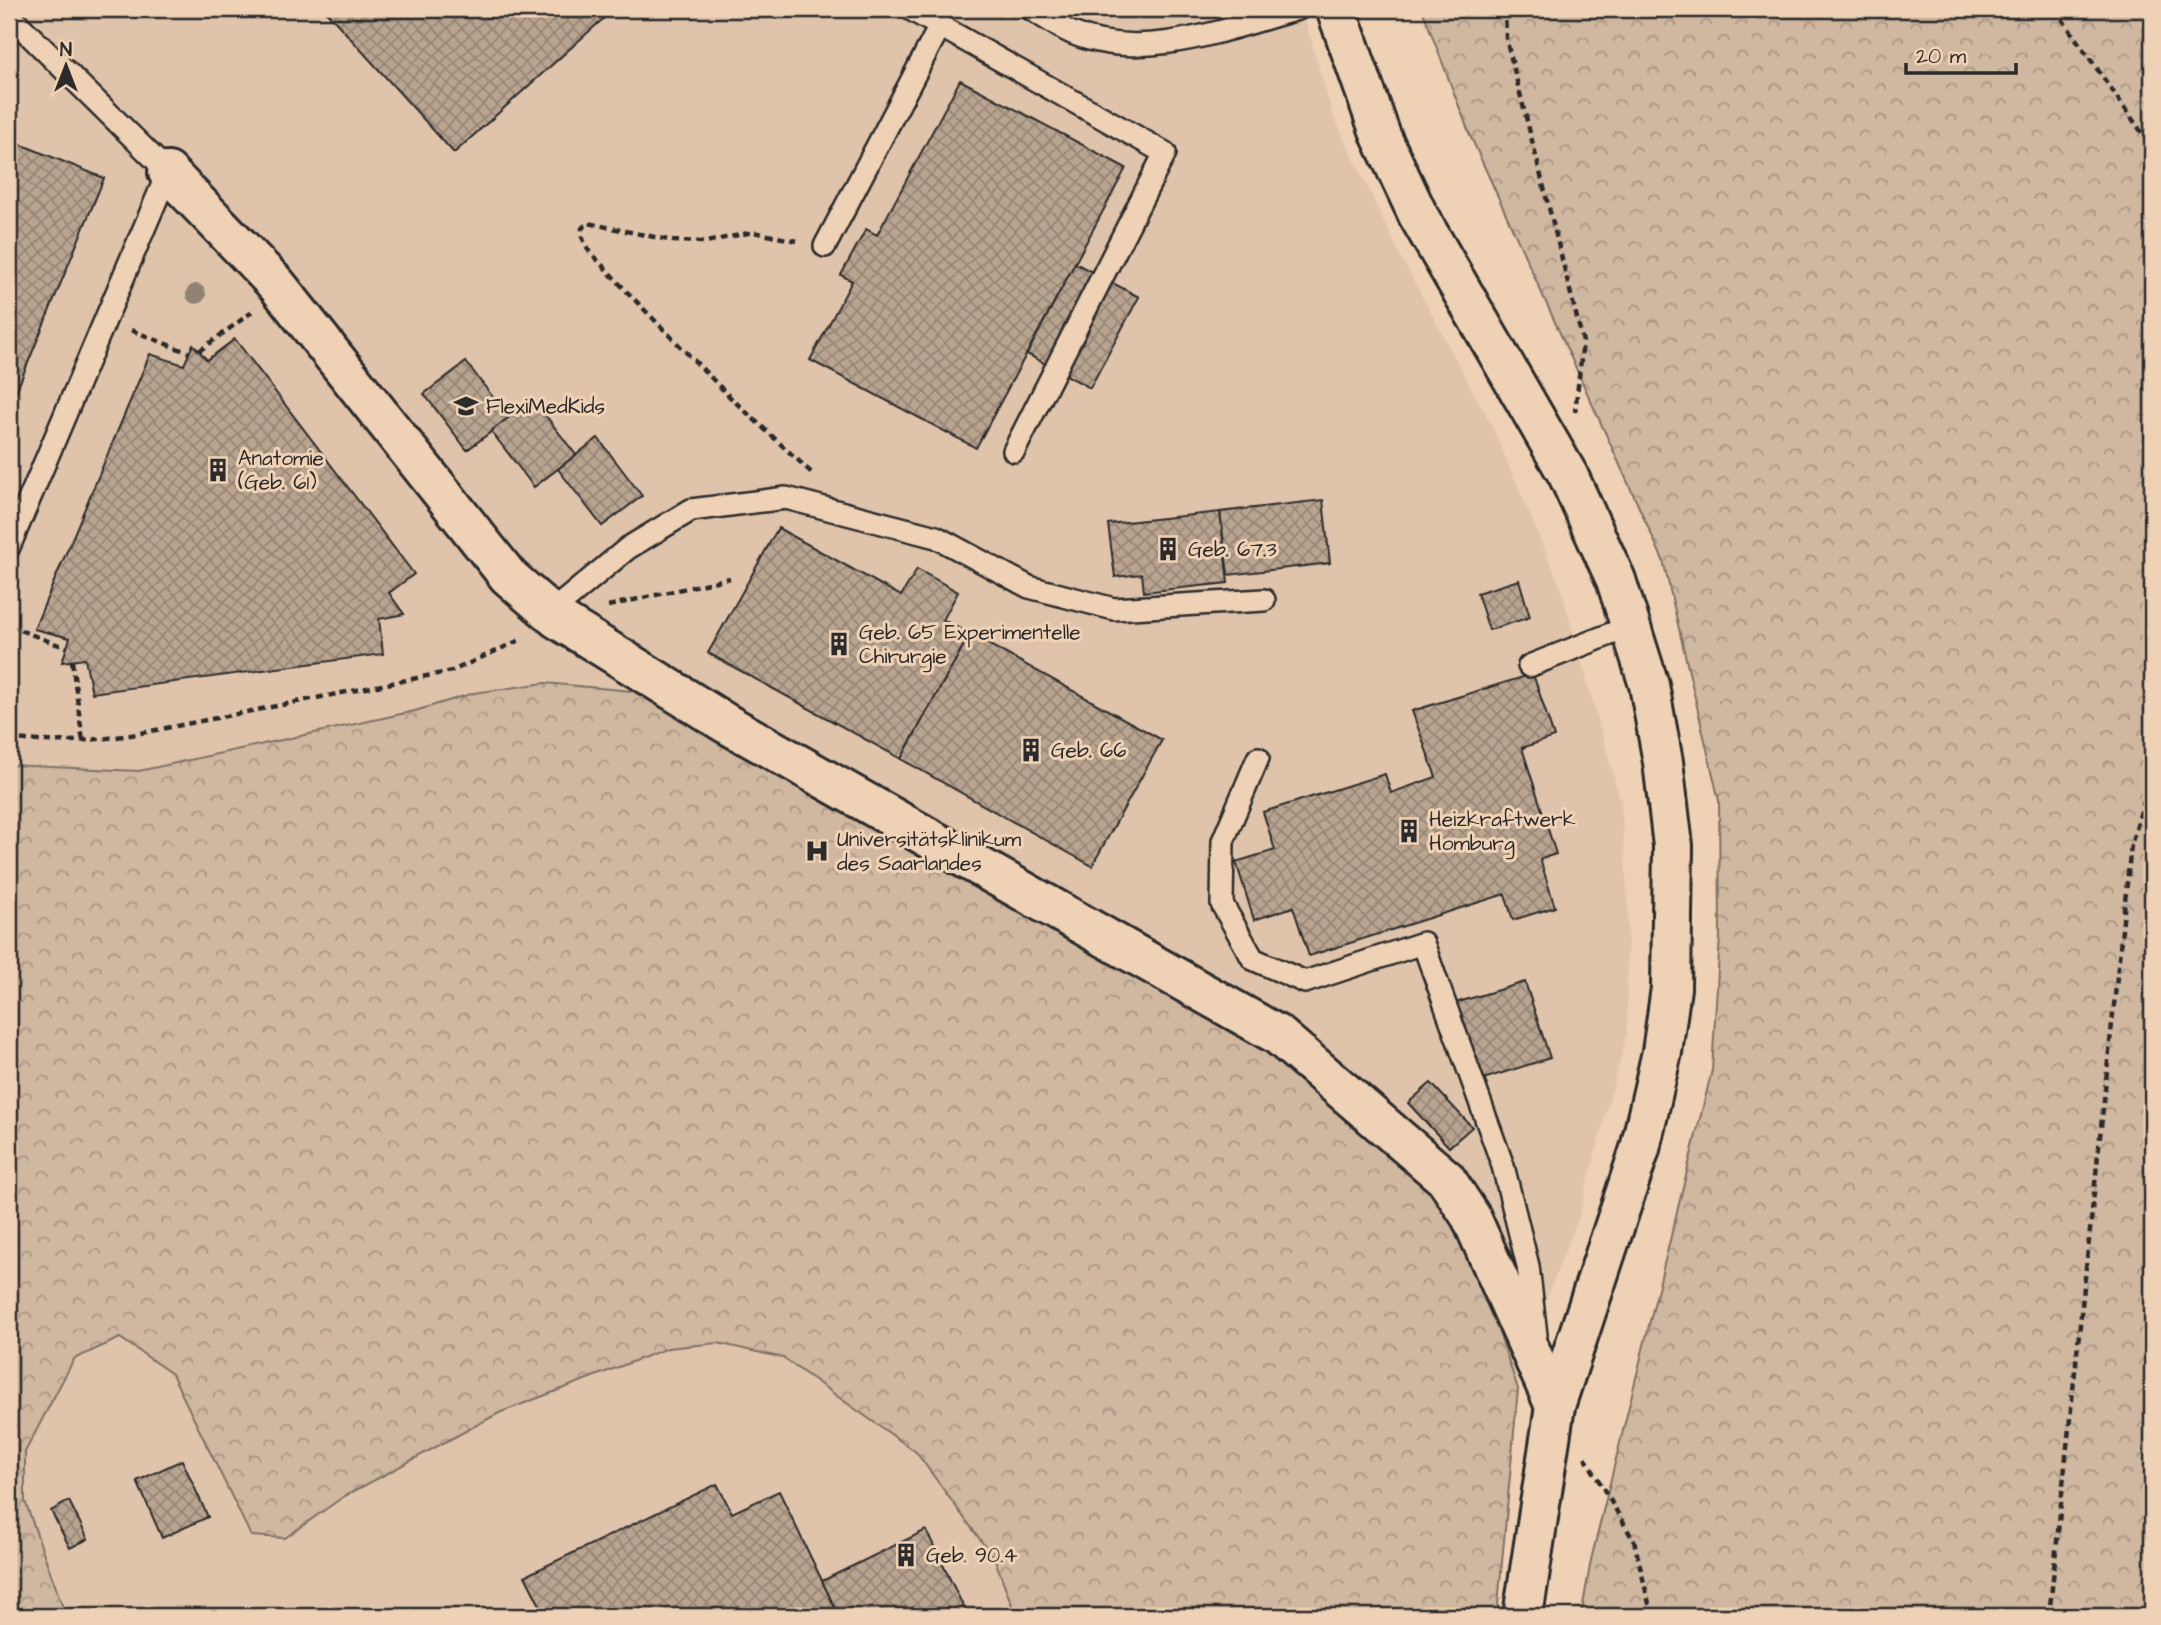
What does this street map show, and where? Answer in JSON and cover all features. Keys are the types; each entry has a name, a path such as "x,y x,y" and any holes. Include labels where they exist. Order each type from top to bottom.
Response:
{"street":[{"path":"1336,9 1381,136 1418,215 1568,475 1616,580 1649,685 1664,762 1674,846 1671,988 1662,1052 1640,1149 1548,1389 1523,1616"},
{"path":"168,172 277,285 483,548 508,576 553,616 727,724 1278,1035 1446,1179 1471,1217 1548,1389"}],"lane":[{"path":"909,9 1165,153 1014,451"},
{"path":"1031,9 1073,33 1123,46 1180,40 1298,9"},
{"path":"9,15 168,172 9,547"},
{"path":"825,246 940,26"},
{"path":"553,616 628,548 691,510 786,498 936,537 1030,587 1114,608 1264,600"},
{"path":"1529,666 1631,626"},
{"path":"1258,758 1223,841 1222,904 1253,959 1305,982 1423,943 1503,1166 1528,1266 1548,1389"}],"path":[{"path":"1505,9 1506,38 1583,342 1568,475"},
{"path":"2055,9 2152,147"},
{"path":"798,501 815,476 731,398 632,297 589,251 582,237 582,228 588,223 673,241 706,242 753,232 825,246"},
{"path":"199,351 254,310"},
{"path":"133,331 189,353"},
{"path":"9,738 40,742 83,742 452,670 498,652 553,616 730,578"},
{"path":"9,626 67,648"},
{"path":"72,661 83,742"},
{"path":"2049,1616 2131,845 2152,774"},
{"path":"1548,1389 1634,1541 1652,1616"}],"shaded area":[{"name":"Universitätsklinikum des Saarlandes","path":"9,9 1302,9 1333,115 1402,259 1493,428 1560,585 1621,802 1628,901 1627,1033 1579,1217 1549,1292 1518,1389 1497,1616 9,1616"}],"green space":[{"path":"1422,9 2152,9 2152,1616 1581,1616 1591,1560 1712,1070 1720,936 1719,801 1663,560 1470,135"},
{"path":"545,683 632,691 1274,1050 1436,1188 1489,1303 1518,1389 1497,1616 1016,1616 995,1560 916,1452 783,1358 718,1343 668,1348 499,1413 343,1497 285,1538 251,1536 172,1374 120,1338 74,1359 25,1452 25,1501 66,1616 9,1616 9,765 139,771 415,711 474,693"}],"building":[{"path":"324,9 614,9 454,153"},
{"path":"960,80 1126,168 976,448 810,360 852,281 841,275 866,229 877,235"},
{"path":"15,142 104,178 9,409 9,158"},
{"path":"1075,263 1139,297 1090,388 1027,354"},
{"name":"Anatomie (Geb. 61)","path":"235,339 414,574 389,593 404,614 379,619 383,654 92,693 85,659 62,662 70,638 34,629 150,354 184,365 193,344 207,360"},
{"path":"466,362 509,418 467,450 424,394"},
{"path":"533,399 576,455 534,487 491,431"},
{"path":"598,438 642,496 602,526 558,469"},
{"path":"1323,500 1330,563 1228,575 1220,512"},
{"name":"Geb. 67.3","path":"1220,512 1228,583 1144,592 1142,574 1115,577 1108,524"},
{"name":"Geb. 65 Experimentelle Chirurgie","path":"778,528 901,596 917,569 958,592 943,620 970,634 901,759 708,653"},
{"path":"1519,580 1530,617 1489,630 1477,593"},
{"name":"Geb. 66","path":"970,634 1162,740 1092,866 901,759"},
{"name":"Heizkraftwerk Homburg","path":"1533,674 1554,737 1522,748 1556,854 1540,859 1555,907 1513,920 1505,894 1309,956 1293,907 1254,920 1236,862 1275,850 1263,812 1385,774 1391,793 1436,777 1412,711"},
{"path":"1525,982 1550,1058 1477,1081 1452,1004"},
{"path":"1431,1083 1472,1127 1449,1147 1408,1103"},
{"path":"182,1460 208,1517 162,1538 137,1481"},
{"path":"717,1484 732,1513 779,1491 839,1616 533,1616 543,1611 525,1576"},
{"path":"69,1501 88,1539 70,1548 51,1511"},
{"name":"Geb. 90.4","path":"926,1530 968,1616 839,1616 822,1581"}],"place":[{"name":"FlexiMedKids","path":"466,406"},
{"name":"Anatomie (Geb. 61)","path":"218,470"},
{"name":"Geb. 67.3","path":"1168,549"},
{"name":"Geb. 65 Experimentelle Chirurgie","path":"839,644"},
{"name":"Geb. 66","path":"1031,750"},
{"name":"Heizkraftwerk Homburg","path":"1409,831"},
{"name":"Universitätsklinikum des Saarlandes","path":"817,851"},
{"name":"Geb. 90.4","path":"906,1555"}]}
